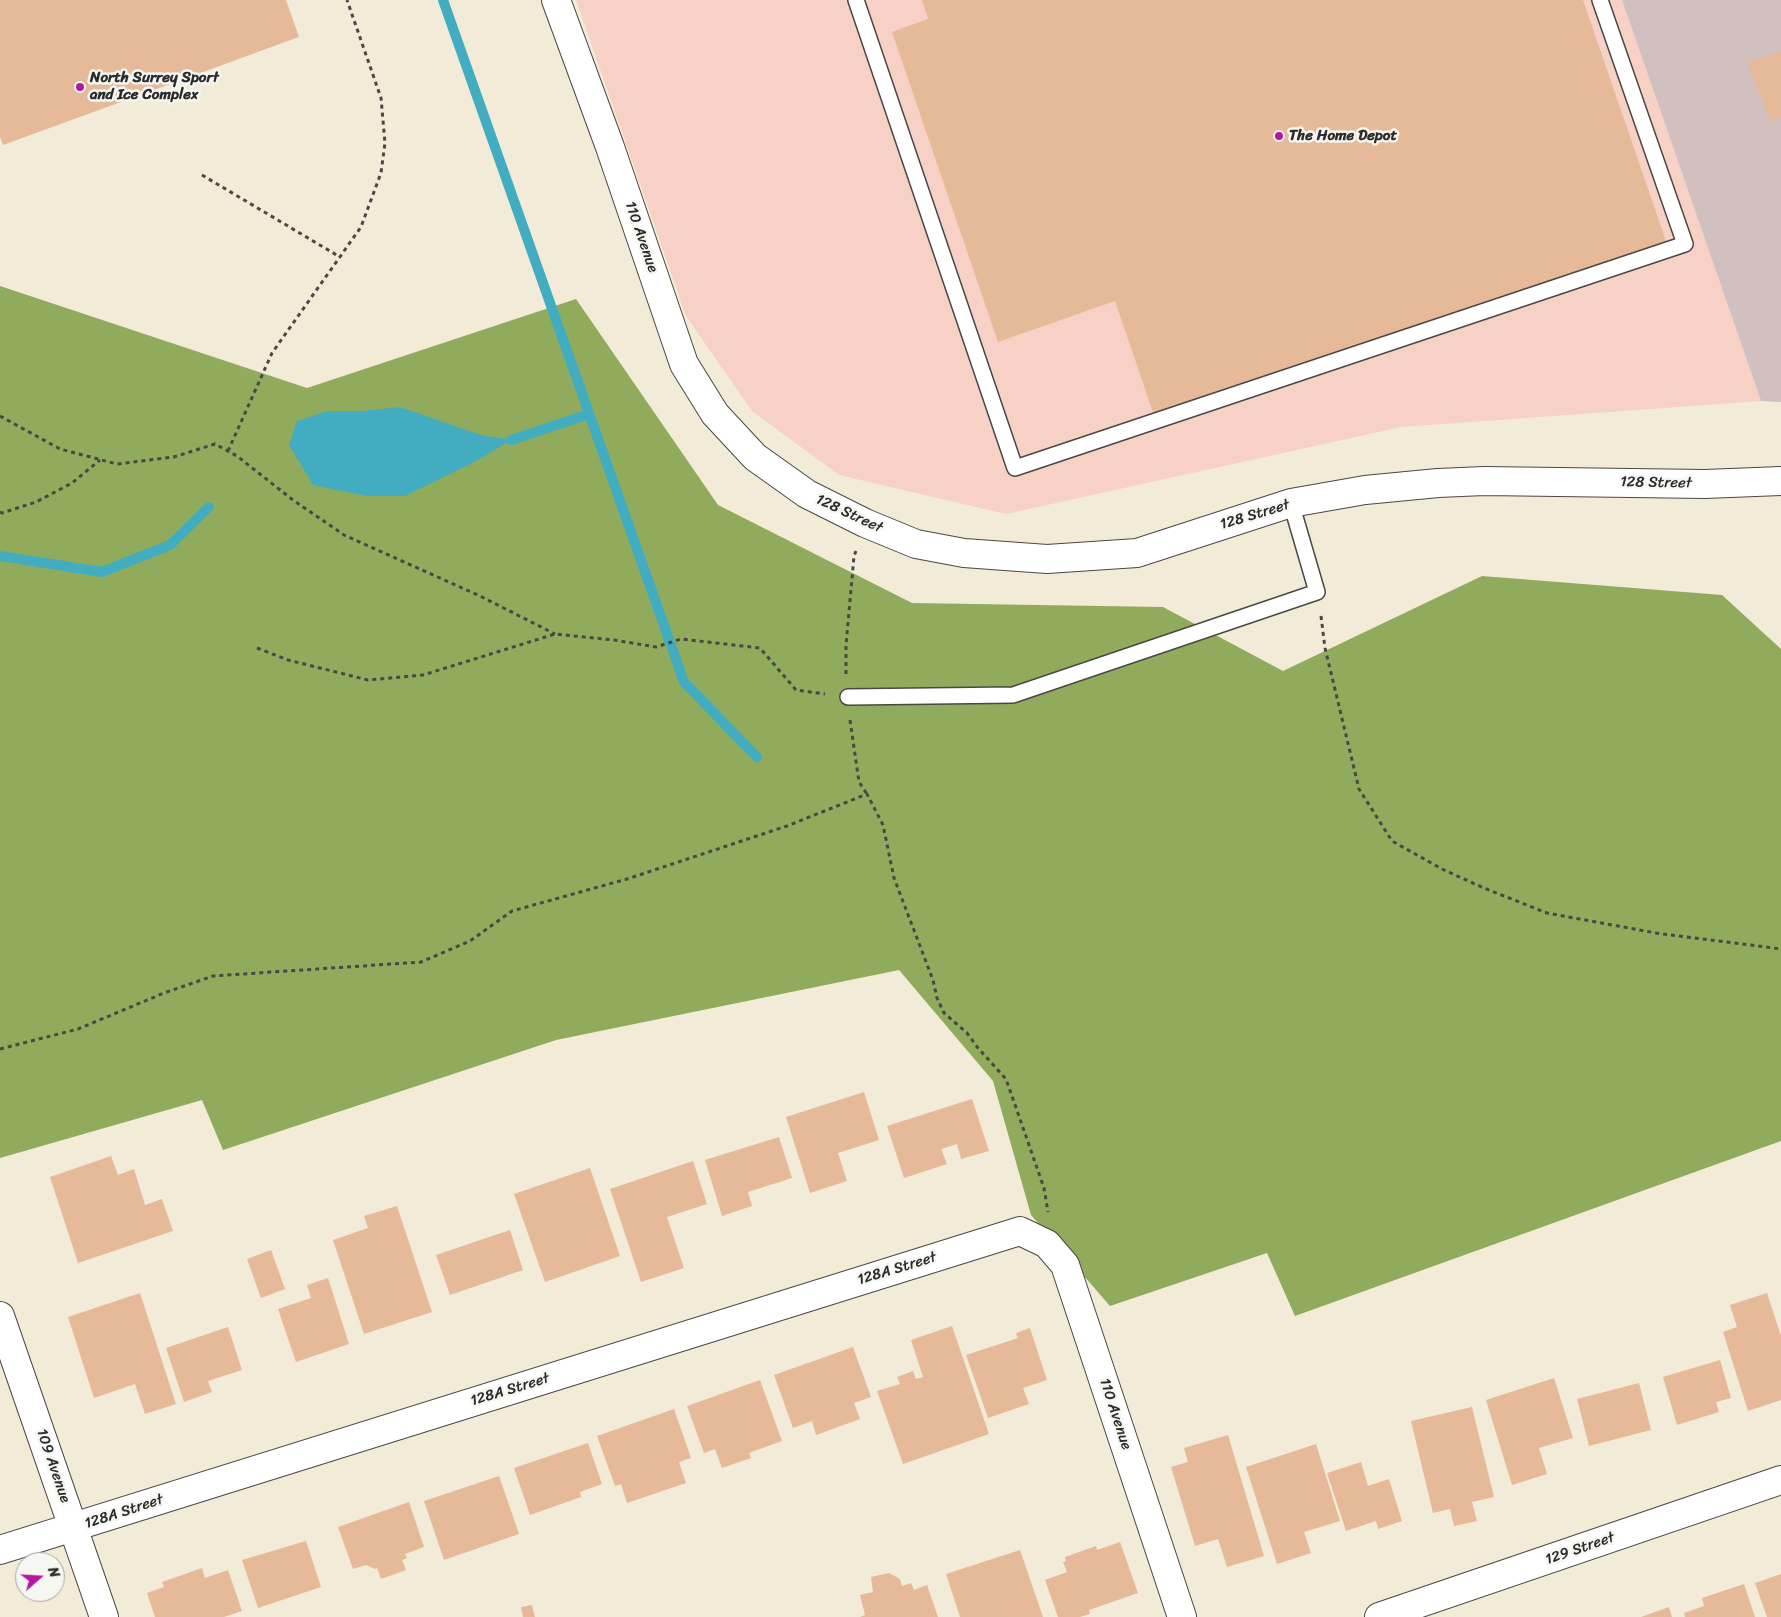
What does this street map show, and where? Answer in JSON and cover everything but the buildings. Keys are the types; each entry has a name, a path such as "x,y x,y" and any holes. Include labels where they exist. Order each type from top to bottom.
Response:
{"street":[{"name":"110 Avenue","path":"556,0 610,147 684,364 715,414 755,457"},
{"name":"128 Street","path":"755,457 807,494 866,523 916,544 964,553 1047,559 1137,553 1291,503 1365,490 1438,482 1705,484 1781,481"},
{"name":"110 Avenue","path":"1020,1230 1047,1244 1065,1265 1182,1617"},
{"name":"128A Street","path":"0,1550 1020,1230"},
{"name":"109 Avenue","path":"0,1316 104,1617"},
{"name":"129 Street","path":"1379,1617 1781,1480"}],"lane":[{"path":"856,0 1015,468 1685,244 1600,0"},
{"path":"848,697 1013,695 1317,592 1291,503"}],"path":[{"path":"228,451 272,353 361,227 381,173 385,143 381,98 346,0"},
{"path":"202,174 340,257"},
{"path":"0,416 60,449 117,464 146,462 174,457 215,444 237,456 292,500 344,535 480,596 555,634 614,640 656,647 682,639 760,648 796,690 848,697"},
{"path":"0,512 36,502 72,483 100,460"},
{"path":"866,523 854,556 846,645 848,697 859,782 884,825 894,878 944,1013 967,1033 1006,1079 1044,1188 1057,1256"},
{"path":"1317,592 1325,648 1359,789 1392,841 1450,873 1547,913 1656,933 1781,949"},
{"path":"257,648 288,660 368,680 423,675 555,634"},
{"path":"0,1049 78,1029 164,993 213,976 421,962 470,941 512,911 627,879 787,826 867,794"}],"shaded area":[{"path":"576,0 1622,0 1761,401 1401,427 1006,514 839,475 752,411 686,316"},
{"path":"1622,0 1781,0 1781,402 1761,401"}],"green space":[{"path":"0,286 307,388 576,299 718,505 912,603 1163,607 1283,671 1482,576 1722,595 1781,649 1781,1141 1295,1316 1267,1253 1110,1306 1031,1215 993,1081 899,970 556,1040 223,1150 202,1100 0,1158"}],"water":[{"path":"400,407 481,435 511,440 478,460 405,496 367,496 313,485 289,445 297,421 328,411 362,411"}],"waterway":[{"path":"443,0 684,682 757,757"},
{"path":"511,440 589,414"},
{"path":"0,556 102,572 170,545 209,507"}],"place":[{"name":"North Surrey Sport and Ice Complex","path":"80,87"},
{"name":"The Home Depot","path":"1279,136"}]}
